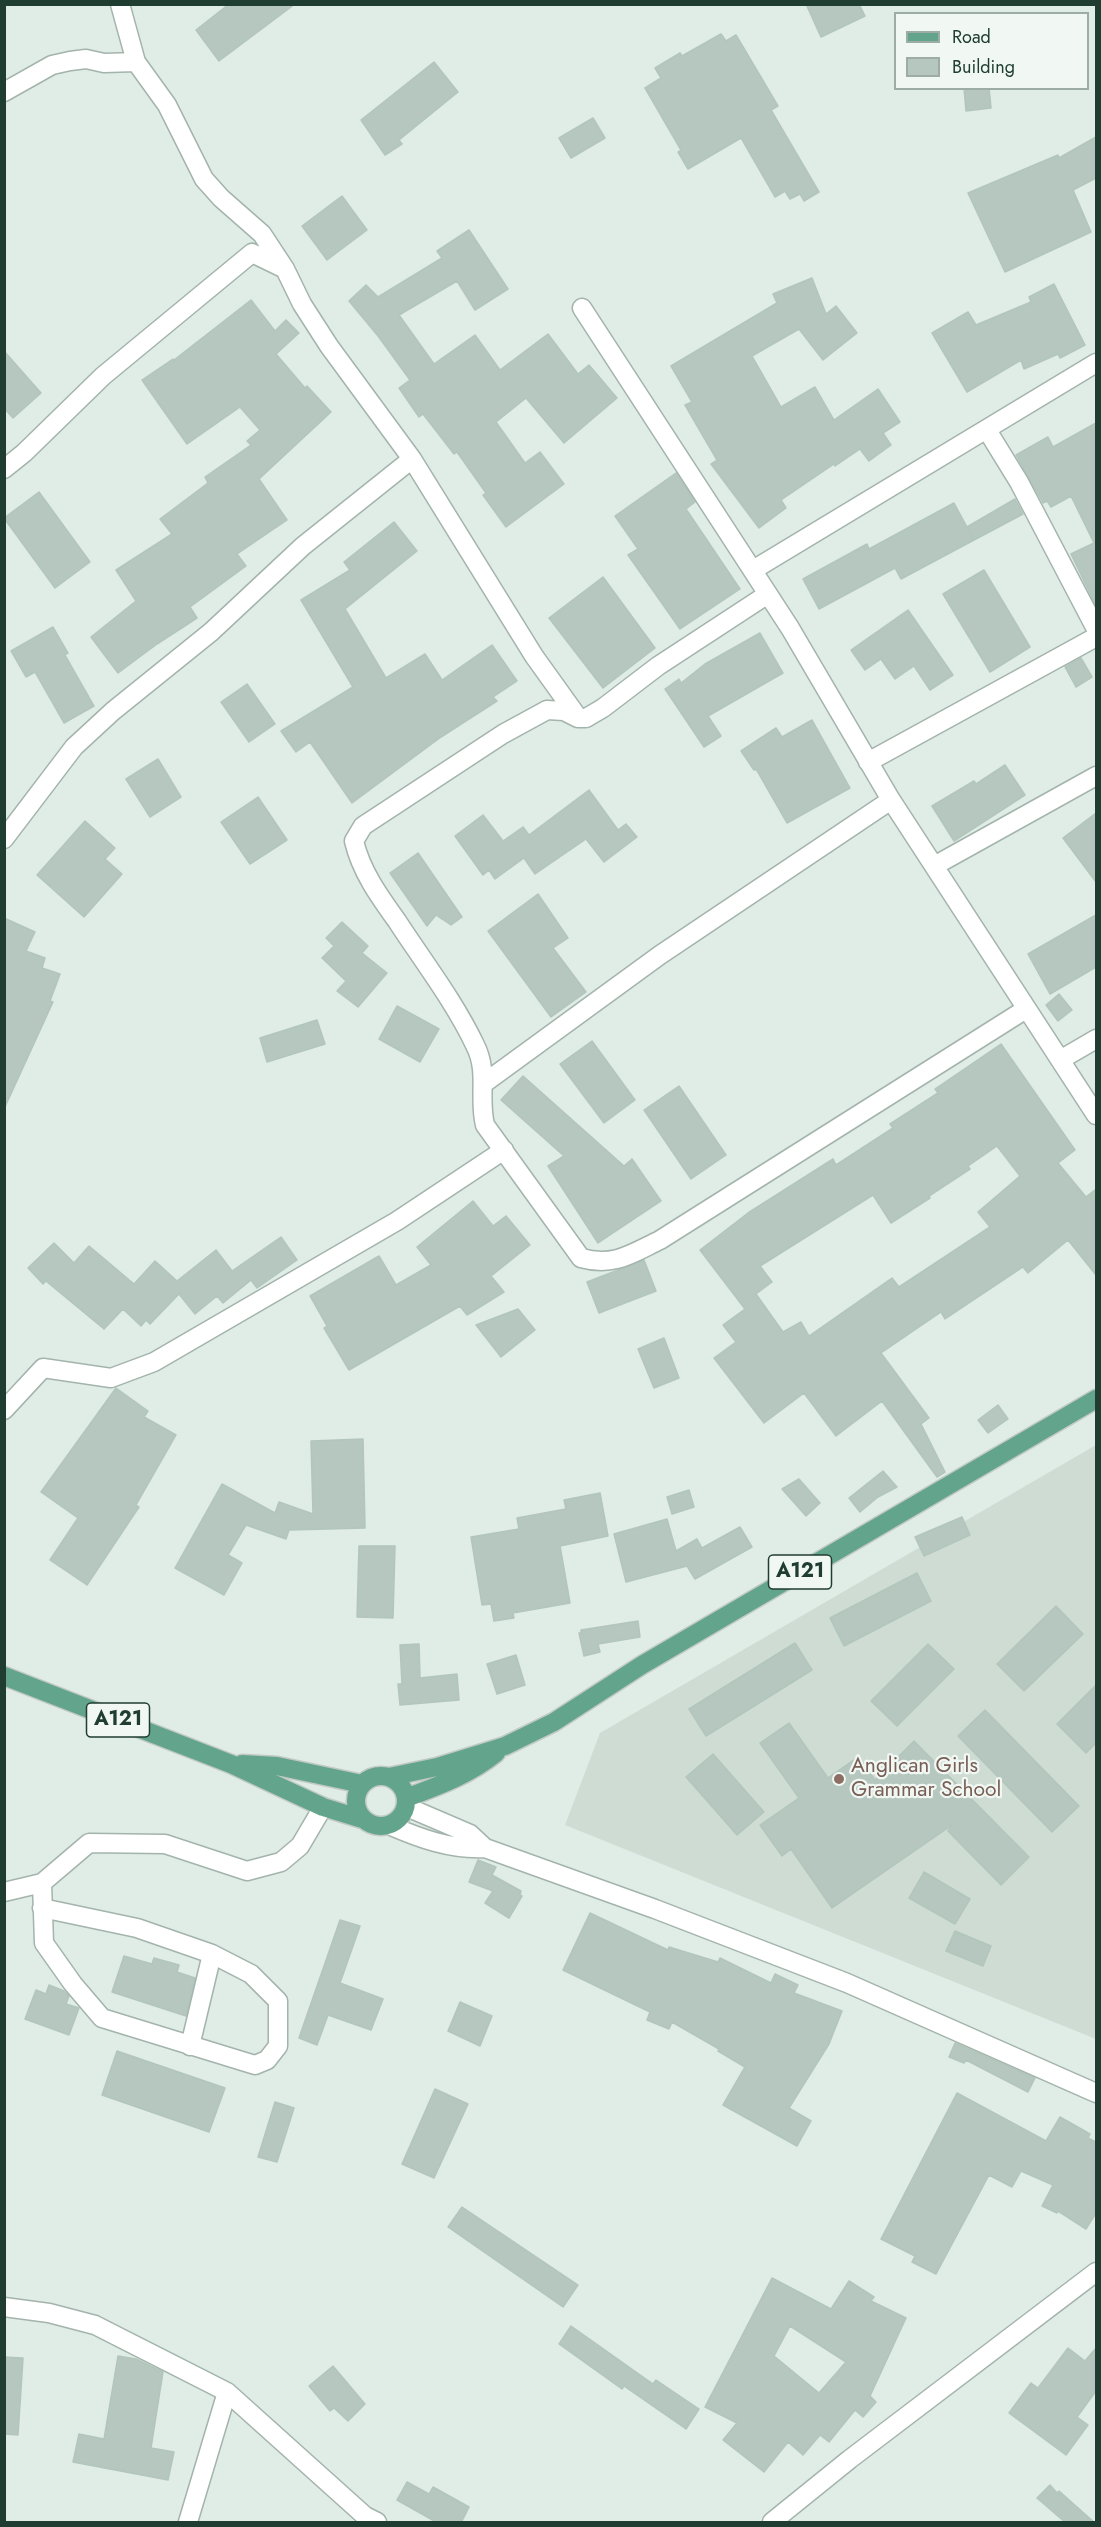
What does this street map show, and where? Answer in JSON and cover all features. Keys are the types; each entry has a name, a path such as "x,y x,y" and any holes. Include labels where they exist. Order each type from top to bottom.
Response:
{"main road":[{"name":"A121","path":"231,1764 277,1766 362,1784 380,1776 389,1777 437,1767 505,1746 554,1722 642,1665 1096,1399"},
{"name":"A121","path":"4,1676 231,1764 323,1807 362,1819 374,1826 389,1825 399,1820 406,1802 480,1766 505,1746"},
{"path":"389,1777 403,1789 406,1802"},
{"path":"362,1784 355,1801 362,1819"}],"street":[{"path":"120,4 136,62 166,105 204,179 221,198 262,234 329,346 412,459 534,656 578,718"},
{"path":"4,92 52,65 86,59 104,63 136,62"},
{"path":"4,469 24,453 103,376 252,253 285,269"},
{"path":"582,308 753,570 891,800 1096,1115"},
{"path":"753,570 1096,363"},
{"path":"987,430 1019,482 1096,629"},
{"path":"4,839 74,747 113,711 212,632 303,546 412,459"},
{"path":"768,594 658,666 603,708 586,717 578,718 564,711 547,710 503,734 363,825 354,841 358,859 373,887 441,987 476,1045 482,1064 481,1108 485,1125 581,1258 597,1263 617,1261 660,1240 1026,1009"},
{"path":"868,762 1096,638"},
{"path":"934,866 1096,776"},
{"path":"483,1084 660,955 891,800"},
{"path":"1060,1060 1096,1039"},
{"path":"4,1410 43,1368 111,1378 154,1362 397,1221 504,1150"},
{"path":"406,1802 470,1834 485,1848"},
{"path":"4,1892 42,1882 90,1843 165,1844 247,1871 281,1862 300,1846 323,1807"},
{"path":"389,1825 418,1837 466,1849 485,1848 655,1909 846,1983 1096,2093"},
{"path":"42,1882 42,1908 44,1943 73,1984 102,2018 255,2065 267,2060 278,2046 278,2001 251,1974 212,1954 137,1928 42,1908"},
{"path":"190,2046 212,1954"},
{"path":"772,2523 850,2459 1096,2272"},
{"path":"4,2307 49,2313 95,2325 227,2392 367,2520"},
{"path":"188,2523 227,2392"}],"shaded area":[{"name":"Anglican Girls Grammar School","path":"1096,1445 1096,2039 565,1825 600,1733"}],"building":[{"path":"229,4 295,4 219,61 196,30"},
{"path":"806,4 859,4 865,16 821,37"},
{"path":"721,34 726,41 736,35 778,106 771,110 819,192 804,201 800,194 790,199 785,191 775,197 741,138 688,169 678,152 681,150 645,88 661,78 655,68 680,53 682,56"},
{"path":"434,62 458,92 399,140 402,144 385,155 361,120"},
{"path":"964,90 989,90 991,108 966,111"},
{"path":"593,118 605,138 571,158 559,138"},
{"path":"1096,137 1096,178 1073,190 1091,232 1005,272 968,193 1058,155 1059,158"},
{"path":"342,196 367,230 327,260 302,226"},
{"path":"469,230 508,289 475,310 457,281 399,315 434,364 475,335 500,370 548,334 578,374 589,365 617,398 564,443 526,398 496,422 525,463 540,452 564,484 506,527 483,495 486,493 457,452 454,454 423,414 419,417 399,388 410,380 349,301 366,285 378,297 442,258 437,251"},
{"path":"812,278 826,314 836,306 857,333 823,360 799,329 752,356 781,407 815,387 834,420 878,389 900,422 883,433 891,445 869,461 860,449 835,466 834,464 781,500 786,508 759,528 711,464 717,460 685,405 692,402 671,366 777,303 773,294"},
{"path":"1054,284 1085,345 1060,358 1058,354 1024,369 1021,360 967,392 932,333 968,312 976,325 1031,302 1029,297"},
{"path":"251,300 275,331 286,320 299,333 276,354 305,388 307,386 331,412 259,479 287,520 237,554 246,566 190,607 197,618 118,673 91,637 136,601 116,570 172,534 160,519 208,483 205,477 251,445 247,441 260,430 240,407 187,444 142,380 174,360"},
{"path":"4,351 41,393 13,418 4,408"},
{"path":"1096,423 1096,606 1071,554 1094,543 1071,496 1051,507 1047,501 1043,503 1016,455 1048,437 1053,447"},
{"path":"676,473 695,502 686,509 740,589 680,629 628,555 638,549 615,516"},
{"path":"39,492 90,562 55,588 4,518"},
{"path":"1015,499 1023,514 974,540 967,527"},
{"path":"954,503 974,540 901,579 895,568 819,609 803,579 867,544 869,549"},
{"path":"394,522 417,551 345,609 386,678 425,654 442,680 492,645 517,681 493,697 497,701 441,737 352,803 310,742 296,752 281,731 353,687 301,600 350,570 344,562"},
{"path":"984,570 1030,647 990,672 943,594"},
{"path":"603,577 655,648 603,688 549,618"},
{"path":"908,610 953,675 930,690 914,666 895,679 881,659 865,670 851,650"},
{"path":"53,627 68,653 65,655 94,706 64,723 35,672 26,677 11,651"},
{"path":"760,633 783,673 708,716 721,736 704,747 665,689 679,679 681,683 705,664"},
{"path":"1081,658 1092,677 1076,687 1065,667"},
{"path":"247,684 275,724 249,742 221,702"},
{"path":"812,720 850,788 787,823 756,769 754,770 741,751 776,728 782,737"},
{"path":"158,759 181,797 150,817 126,779"},
{"path":"1005,765 1025,795 954,841 932,806 974,781 976,784"},
{"path":"589,790 618,830 626,824 637,837 604,862 586,839 535,874 524,858 495,879 489,870 483,875 455,836 483,815 503,841 523,827 529,835"},
{"path":"258,797 287,840 250,864 221,822"},
{"path":"1096,813 1096,882 1063,838"},
{"path":"85,821 115,848 105,859 122,874 84,917 37,875"},
{"path":"418,853 462,917 451,925 436,915 427,926 390,873"},
{"path":"538,894 568,938 553,948 586,992 551,1017 488,931"},
{"path":"1096,915 1096,967 1050,994 1028,954"},
{"path":"4,918 35,932 26,951 45,958 42,968 60,974 50,1001 53,1002 4,1109"},
{"path":"342,922 368,946 362,953 387,973 358,1007 337,991 346,981 322,958 334,946 326,938"},
{"path":"1059,994 1072,1010 1058,1021 1046,1005"},
{"path":"397,1006 439,1029 420,1062 379,1039"},
{"path":"317,1020 325,1044 267,1062 260,1038"},
{"path":"592,1041 635,1100 604,1123 560,1064"},
{"path":"1001,1044 1075,1150 1058,1163 1086,1197 1096,1189 1096,1275 1068,1240 1028,1273 1023,1267 945,1319 941,1312 881,1353 929,1418 921,1424 945,1472 937,1477 882,1401 836,1436 804,1393 764,1423 714,1358 736,1342 723,1325 745,1309 700,1250 748,1213 833,1159 836,1165 893,1128 890,1124 938,1093 935,1089","holes":["997,1146 1020,1176 978,1212 990,1227 899,1287 892,1278 809,1336 801,1322 783,1332 756,1294 772,1282 760,1266 873,1195 891,1223 970,1169 968,1166"]},
{"path":"523,1076 624,1166 632,1159 661,1201 598,1243 548,1166 564,1156 501,1100"},
{"path":"679,1086 726,1155 691,1179 644,1110"},
{"path":"473,1201 493,1226 506,1216 530,1245 491,1276 504,1292 467,1315 460,1306 349,1370 324,1328 327,1326 310,1296 379,1256 396,1285 431,1265 417,1247"},
{"path":"281,1237 297,1260 257,1288 251,1280 223,1303 217,1296 195,1314 179,1294 150,1324 146,1320 141,1326 123,1309 104,1329 46,1281 43,1284 28,1268 54,1243 74,1263 89,1246 134,1284 155,1261 177,1281 216,1250 232,1271"},
{"path":"644,1260 656,1291 599,1313 587,1282"},
{"path":"518,1309 535,1330 501,1357 476,1325"},
{"path":"664,1338 679,1378 654,1388 638,1349"},
{"path":"116,1388 148,1411 144,1417 176,1435 136,1505 139,1507 87,1585 50,1560 78,1518 41,1492"},
{"path":"998,1405 1008,1419 988,1433 978,1420"},
{"path":"363,1439 365,1528 289,1530 286,1539 246,1525 228,1555 242,1563 224,1595 175,1568 222,1484 275,1513 279,1502 313,1514 311,1441"},
{"path":"883,1471 897,1487 878,1497 860,1512 849,1498"},
{"path":"799,1479 820,1503 806,1516 782,1489"},
{"path":"689,1490 694,1507 672,1514 667,1497"},
{"path":"600,1493 608,1536 560,1546 570,1603 513,1613 514,1618 494,1621 491,1604 482,1605 471,1537 519,1529 517,1518 566,1509 564,1500"},
{"path":"962,1517 970,1535 924,1556 915,1537"},
{"path":"667,1519 676,1551 697,1539 702,1548 740,1527 752,1547 695,1579 687,1566 626,1582 614,1534"},
{"path":"359,1546 395,1546 393,1618 357,1617"},
{"path":"917,1573 931,1601 844,1646 830,1618"},
{"path":"1056,1606 1083,1634 1024,1691 997,1664"},
{"path":"638,1621 640,1637 598,1644 600,1652 584,1656 579,1633 581,1630"},
{"path":"795,1643 812,1670 706,1736 689,1709"},
{"path":"419,1644 420,1678 457,1674 459,1700 400,1705 398,1684 402,1684 400,1645"},
{"path":"928,1644 954,1669 897,1726 871,1701"},
{"path":"516,1655 525,1685 497,1694 487,1664"},
{"path":"1096,1685 1096,1743 1086,1753 1057,1724"},
{"path":"985,1710 1079,1806 1052,1832 958,1736"},
{"path":"789,1723 828,1778 858,1757 875,1780 914,1741 1029,1857 1001,1885 948,1831 952,1825 832,1908 791,1849 782,1856 760,1825 799,1798 760,1743"},
{"path":"713,1754 764,1812 737,1835 686,1777"},
{"path":"478,1860 496,1867 492,1875 521,1891 522,1896 509,1918 485,1903 493,1891 469,1882"},
{"path":"924,1872 970,1899 955,1924 909,1898"},
{"path":"590,1913 668,1950 669,1947 718,1962 720,1958 771,1983 775,1974 798,1985 794,1993 842,2011 829,2044 789,2108 811,2121 797,2146 723,2105 745,2067 672,2022 669,2029 647,2020 650,2012 563,1970"},
{"path":"340,1920 360,1926 340,1983 383,1999 371,2030 328,2015 317,2045 299,2038"},
{"path":"955,1931 991,1946 983,1966 946,1951"},
{"path":"124,1956 152,1964 154,1958 179,1965 177,1972 195,1978 186,2016 112,1992"},
{"path":"49,1985 64,1991 69,1996 66,2004 79,2008 69,2035 25,2019 36,1990 46,1994"},
{"path":"460,2002 492,2016 480,2046 448,2031"},
{"path":"955,2043 1035,2078 1028,2092 966,2060 964,2063 949,2057"},
{"path":"117,2051 225,2088 209,2132 102,2095"},
{"path":"435,2089 468,2104 434,2178 402,2164"},
{"path":"957,2093 1046,2141 1060,2117 1090,2134 1088,2138 1096,2142 1096,2213 1086,2229 1058,2211 1057,2213 1042,2206 1053,2185 1021,2171 1012,2187 989,2175 936,2274 912,2262 915,2256 881,2239"},
{"path":"275,2102 294,2108 277,2162 258,2157"},
{"path":"462,2207 578,2285 563,2307 448,2227"},
{"path":"772,2278 831,2309 849,2281 874,2297 871,2301 906,2318 870,2396 876,2402 863,2417 855,2410 829,2442 820,2435 803,2455 788,2442 764,2472 723,2440 737,2423 705,2407","holes":["790,2326 846,2362 819,2393 774,2356"]},
{"path":"571,2326 653,2384 656,2380 699,2409 686,2429 624,2386 622,2389 559,2344"},
{"path":"1068,2348 1085,2361 1096,2348 1096,2391 1077,2417 1088,2425 1066,2455 1009,2413 1031,2383 1038,2388"},
{"path":"118,2356 136,2359 163,2372 151,2448 174,2452 168,2480 73,2462 79,2434 104,2439"},
{"path":"4,2357 23,2358 18,2435 4,2434"},
{"path":"333,2366 365,2404 348,2421 334,2408 330,2411 309,2386"},
{"path":"407,2482 429,2494 433,2487 469,2507 461,2523 438,2523 397,2500"},
{"path":"1050,2485 1095,2523 1066,2523 1037,2498"}],"place":[{"name":"Anglican Girls Grammar School","path":"839,1779"}]}
